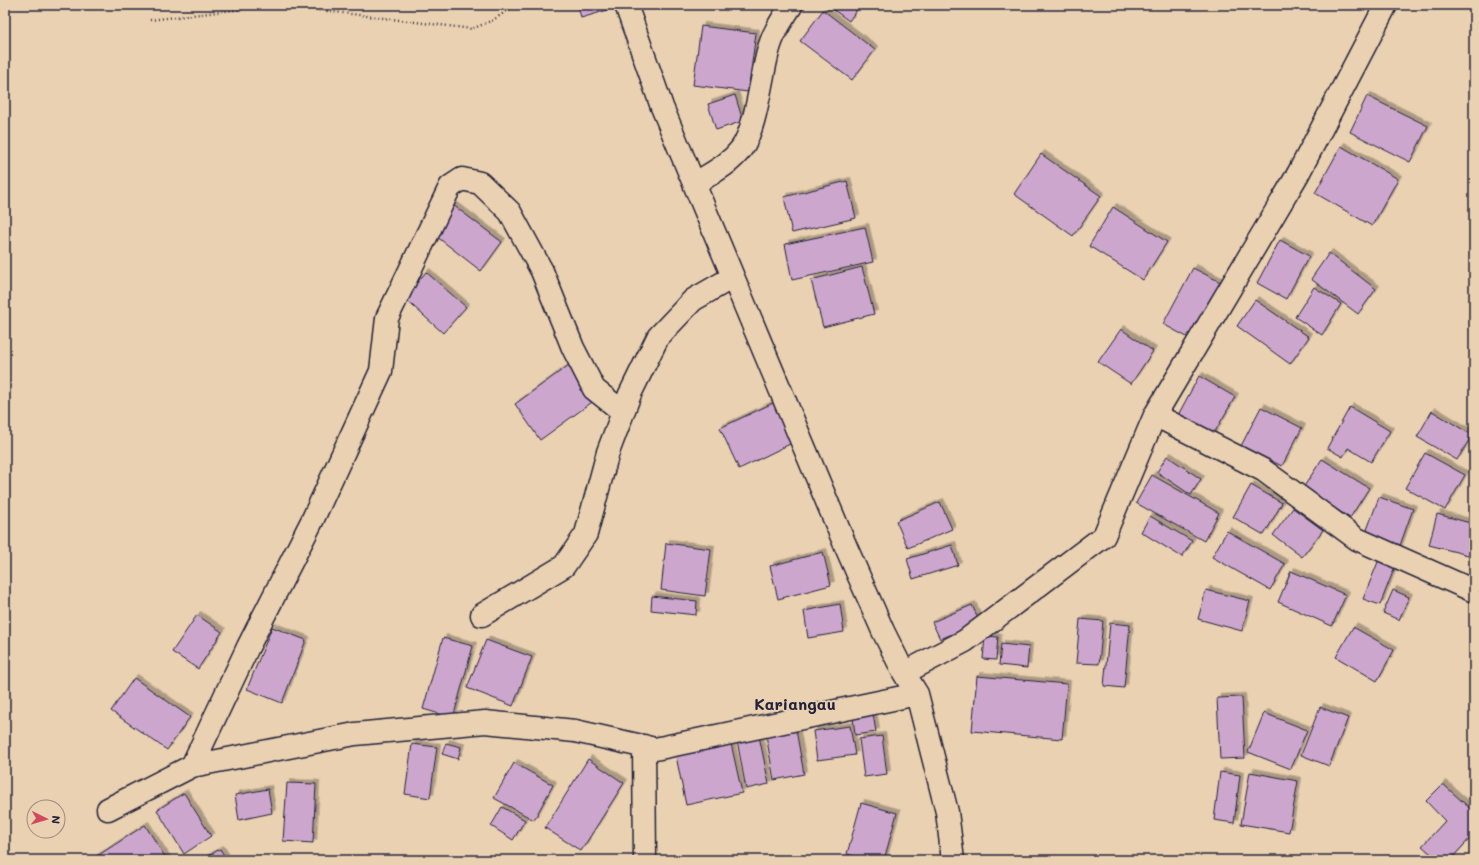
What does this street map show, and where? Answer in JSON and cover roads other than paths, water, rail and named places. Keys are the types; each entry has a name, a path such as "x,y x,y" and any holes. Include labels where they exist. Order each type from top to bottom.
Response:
{"street":[{"path":"626,5 662,107 846,547 883,631 904,673 917,694 947,812 953,860"},
{"path":"904,673 965,641 1104,536 1155,415 1298,174 1386,5"},
{"path":"695,184 729,162 742,148 750,131 768,51 777,27 791,6"},
{"path":"192,766 248,647 312,521 381,371 387,318 450,187 462,179 480,183 510,212 542,271 573,348 594,389 623,412"},
{"path":"482,615 564,566 586,534 608,452 630,394 658,337 693,300 733,277"},
{"path":"1155,415 1263,470 1358,538 1474,591"},
{"path":"108,809 192,766 355,734 485,722 575,731 655,749 917,694"},
{"path":"644,746 645,860"}],"district":[{"name":"Kariangau","path":"795,703"}]}
